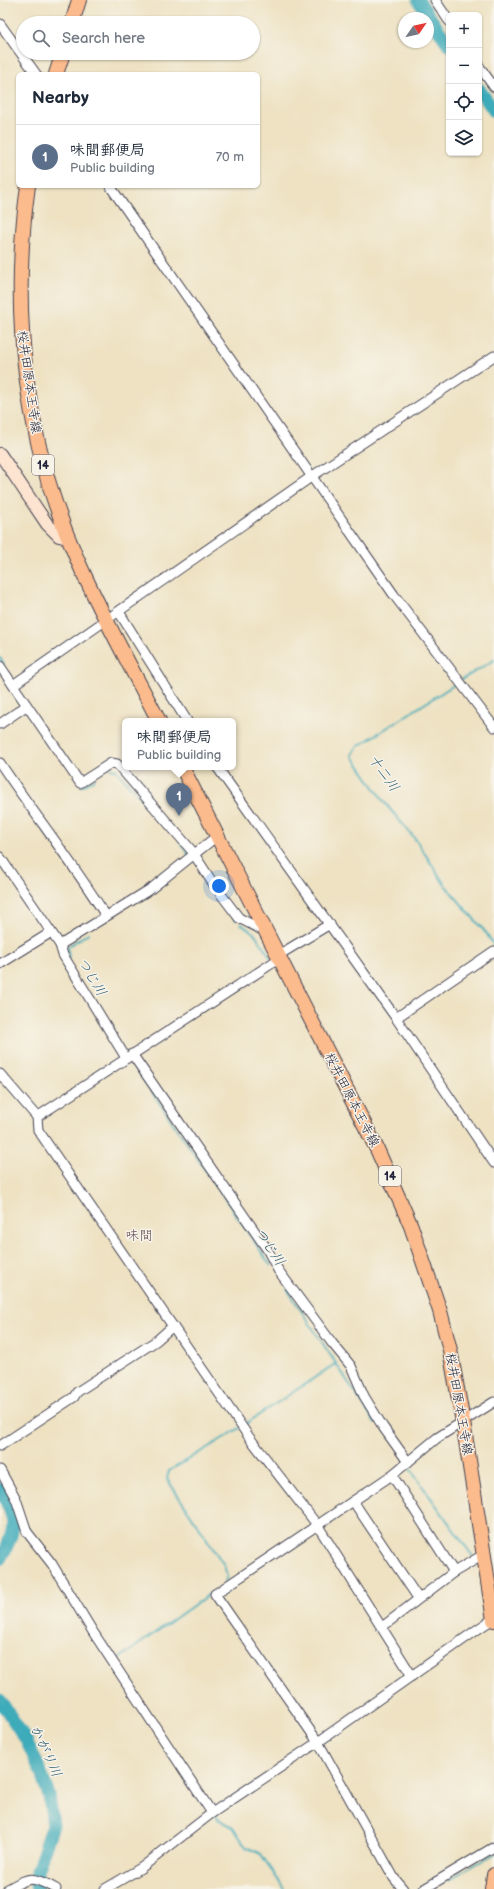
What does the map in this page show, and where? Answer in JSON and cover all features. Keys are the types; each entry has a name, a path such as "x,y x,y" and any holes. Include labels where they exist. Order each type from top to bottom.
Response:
{"main road":[{"path":"74,16 79,0"},
{"path":"57,72 61,60"},
{"name":"桜井田原本王寺線","path":"28,188 24,213 20,286 25,373 33,424 42,459 68,538 91,590 157,718"},
{"name":"桜井田原本王寺線","path":"184,770 377,1149 411,1226 440,1311 450,1350 463,1422 478,1559 494,1621"},
{"path":"492,1889 494,1876"}],"street":[{"path":"435,0 446,16"},
{"path":"0,24 16,46"},
{"path":"26,60 35,72"},
{"path":"482,70 494,87"},
{"path":"111,188 394,595 494,727"},
{"path":"13,685 311,477 494,356"},
{"path":"0,454 47,524 60,536 68,538"},
{"path":"119,612 186,718"},
{"path":"0,666 80,783 112,763 117,764 122,770"},
{"path":"0,724 26,706"},
{"path":"0,762 38,819 81,876 106,916"},
{"path":"122,770 194,854 214,885 239,918 266,932"},
{"path":"219,770 396,1018 494,1163"},
{"path":"60,945 152,888 217,836"},
{"path":"0,857 50,933 60,945 62,955 129,1056 267,1249 278,1270 332,1343 352,1366 364,1396 382,1427 408,1462"},
{"path":"37,1117 279,957 282,953 330,924"},
{"path":"0,964 50,933"},
{"path":"396,1018 494,950"},
{"path":"0,1074 37,1117 38,1130 249,1437 318,1526 412,1676"},
{"path":"0,1446 74,1397 77,1392 156,1341 173,1326"},
{"path":"403,1889 394,1878 318,1742 215,1594 392,1475 437,1438 494,1402"},
{"path":"0,1470 16,1499 27,1532 52,1564 93,1632 212,1813"},
{"path":"392,1475 454,1572"},
{"path":"353,1501 418,1598"},
{"path":"382,1627 454,1572 478,1559"},
{"path":"105,1889 141,1868 212,1813 318,1742 478,1629 490,1621 494,1621"},
{"path":"424,1889 494,1847"},
{"path":"8,1889 29,1878 41,1881 56,1889"}],"waterway":[{"name":"十二川","path":"418,0 446,41"},
{"name":"十二川","path":"482,93 494,111"},
{"name":"つじ川","path":"0,658 4,664"},
{"name":"十二川","path":"461,680 494,660"},
{"name":"十二川","path":"457,683 357,747 352,755 384,802 416,840 445,885 487,934 494,946"},
{"name":"つじ川","path":"110,768 115,769 148,806"},
{"name":"つじ川","path":"82,786 95,779"},
{"name":"つじ川","path":"181,845 189,855"},
{"path":"214,892 236,920"},
{"path":"241,924 255,934 271,958"},
{"name":"つじ川","path":"69,958 67,947 89,933"},
{"name":"つじ川","path":"130,1060 271,1266"},
{"name":"つじ川","path":"287,1289 375,1423"},
{"path":"244,1425 335,1364"},
{"path":"224,1583 227,1577 224,1565 167,1479 169,1471 240,1428"},
{"path":"408,1466 474,1558"},
{"name":"かがり川","path":"0,1489 12,1516 13,1524 10,1540 0,1559"},
{"path":"118,1662 117,1660 212,1592"},
{"name":"かがり川","path":"0,1700 26,1740 40,1770 49,1796 53,1825 37,1871 36,1889"},
{"path":"215,1814 218,1819 233,1827 246,1847 261,1854 284,1889"},
{"path":"448,1880 494,1854"}],"place":[{"name":"味間郵便局","path":"179,816"}],"district":[{"name":"味間","path":"139,1235"}]}
